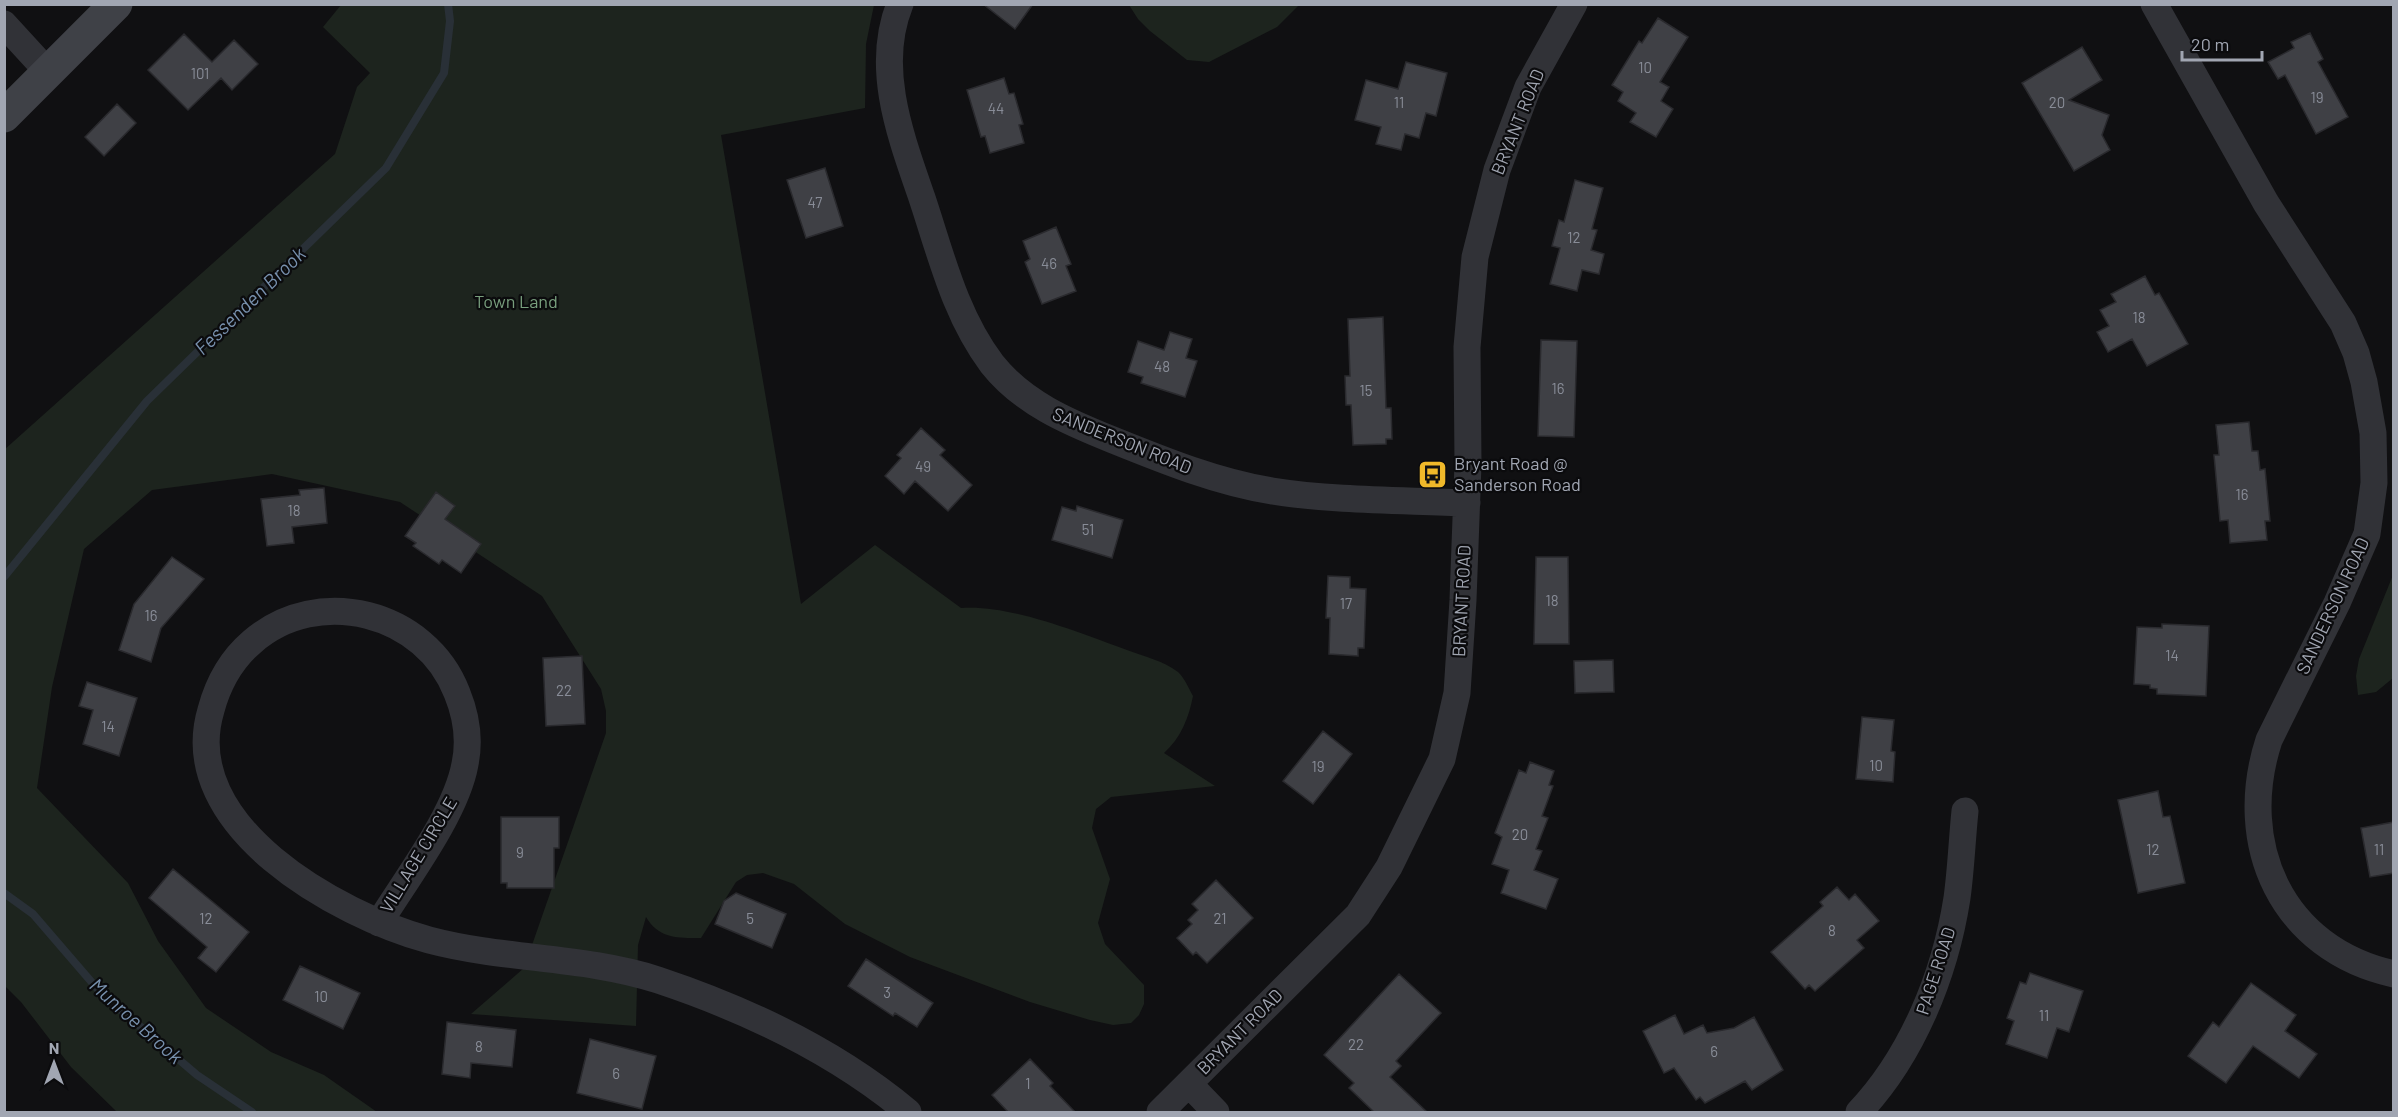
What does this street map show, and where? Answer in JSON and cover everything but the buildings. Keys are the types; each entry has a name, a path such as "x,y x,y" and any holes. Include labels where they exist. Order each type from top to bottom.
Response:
{"main road":[{"path":"4,116 116,4"}],"street":[{"name":"SANDERSON ROAD","path":"900,4 894,17 889,50 890,78 901,136 960,311 975,339 994,365 1017,389 1041,407 1069,423 1185,468 1227,481 1271,491 1313,496 1467,503"},
{"name":"BRYANT ROAD","path":"1160,1113 1358,915 1389,867 1442,759 1457,693 1467,503 1467,346 1475,257 1497,170 1528,87 1574,4"},
{"name":"SANDERSON ROAD","path":"2154,4 2266,203 2343,323 2356,353 2364,382 2375,458 2372,510 2367,534 2337,603 2269,740 2262,761 2257,813 2266,862 2281,895 2302,923 2320,940 2343,954 2366,966 2394,974"},
{"path":"4,24 48,72"},
{"name":"VILLAGE CIRCLE","path":"379,923 442,821 458,789 466,763 467,745 463,707 452,680 436,656 415,636 390,622 362,613 333,611 304,615 277,625 253,641 233,663 218,688 209,715 206,744 211,772 220,798 235,821 296,878 379,923 432,940 609,967 699,994 783,1031 858,1075 908,1113"},
{"name":"PAGE ROAD","path":"1859,1113 1891,1070 1916,1029 1932,992 1947,944 1957,899 1965,811"},
{"path":"1189,1084 1216,1113"}],"green space":[{"name":"Town Land","path":"341,5 874,5 866,44 865,108 721,135 801,604 875,545 961,608 1001,610 1045,621 1153,659 1180,674 1193,696 1183,727 1175,741 1164,753 1215,786 1111,797 1096,809 1092,828 1110,879 1098,923 1105,944 1144,985 1144,1004 1139,1015 1131,1023 1113,1025 1090,1020 1030,1002 910,957 845,924 794,884 763,873 747,875 736,882 701,938 670,936 657,930 646,917 638,945 636,1026 471,1014 524,968 606,733 606,711 601,689 542,596 400,502 272,474 152,490 84,549 52,687 37,788 128,883 158,941 206,1008 271,1052 324,1075 377,1112 117,1112 71,1067 21,1002 5,986 4,450 335,154 357,87 370,73 323,27"},
{"path":"1129,5 1299,5 1277,27 1209,62 1187,60 1150,31"},
{"path":"2393,575 2393,678 2376,692 2358,695 2356,676 2359,659"}],"waterway":[{"name":"Fessenden Brook","path":"4,577 147,401 386,168 444,73 450,21 448,4"},
{"name":"Munroe Brook","path":"4,893 33,914 101,993 197,1075 252,1112"}],"place":[{"name":"Bryant Road @ Sanderson Road","path":"1433,474"}]}
